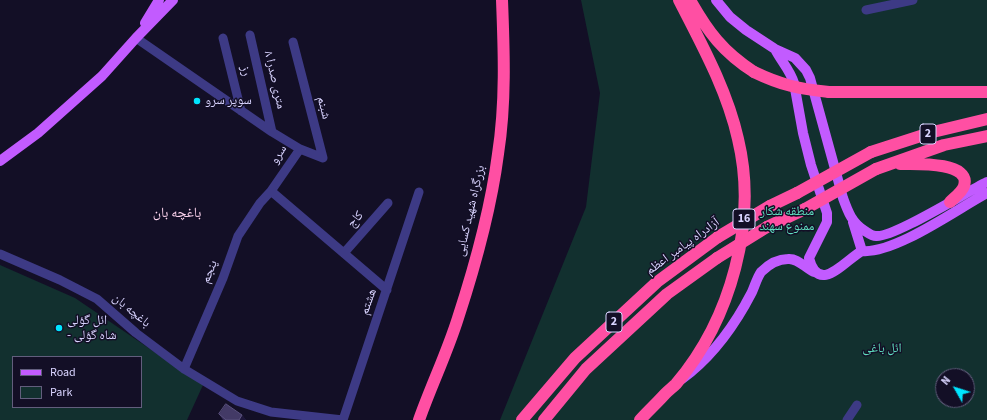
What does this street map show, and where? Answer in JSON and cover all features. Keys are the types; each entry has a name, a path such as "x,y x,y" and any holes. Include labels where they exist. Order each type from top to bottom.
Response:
{"highway":[{"name":"بزرگراه شهید کسایی","path":"419,420 463,302 492,194 503,108 504,40 502,0"},
{"name":"16","path":"640,420 676,384 704,344 727,296 736,268 741,241 745,195 744,169 738,139 730,109 714,69 679,0"},
{"path":"690,0 702,22 719,45 738,62 774,82 792,87 829,92 987,92"},
{"name":"آزادراه پیامبر اعظم","path":"522,420 575,358 657,282 718,238 770,206 797,194 871,152 933,132 987,119"},
{"name":"2","path":"544,420 586,369 667,294 717,258 767,227 805,209 876,169 944,145 987,136"},
{"path":"891,164 942,166 959,171 965,178 965,185 950,202"}],"main road":[{"path":"136,38 159,0"},
{"path":"0,161 38,133 96,81 173,0"},
{"path":"716,0 730,17 775,48 795,58 806,70 810,78 843,198 853,221 862,250"},
{"path":"775,48 780,60 792,76 794,82 803,133 811,165 827,213 827,222 809,258 812,267 821,275"},
{"path":"853,221 869,234 876,236 885,235 904,227 987,182"},
{"path":"676,384 697,368 720,342 738,318 760,274 768,266 778,260 789,258 796,260 813,272 821,275 828,275 838,270 862,250 873,251 910,237 987,194"}],"street":[{"path":"866,10 914,0"},
{"name":"۸ متری صدرا","path":"250,35 272,132"},
{"name":"سرو","path":"136,38 272,132 300,149 271,191"},
{"name":"رز","path":"223,38 241,110"},
{"name":"شبنم","path":"293,42 322,158 300,149"},
{"path":"271,191 387,290"},
{"name":"پنجم","path":"184,369 223,278 238,236 260,203 271,191"},
{"name":"هشتم","path":"343,420 419,192"},
{"name":"کاج","path":"344,253 388,203"},
{"name":"باغچه بان","path":"0,254 60,280 97,299 136,333 184,369 237,401 271,412 343,420"},
{"path":"847,420 856,405"}],"green space":[{"name":"منطقه شکار ممنوع سهند","path":"581,0 987,0 987,420 500,420 586,207 600,93"},
{"name":"ائل گؤلی - شاه گؤلی","path":"0,265 75,298 203,385 187,420 0,420"}],"building":[{"path":"226,404 242,415 239,420 226,420 219,414"}],"place":[{"name":"سوپر سرو","path":"197,101"},
{"name":"ائل گؤلی - شاه گؤلی","path":"59,328"}],"district":[{"name":"باغچه بان","path":"177,214"}],"park label":[{"name":"ائل باغی","path":"882,349"}]}
